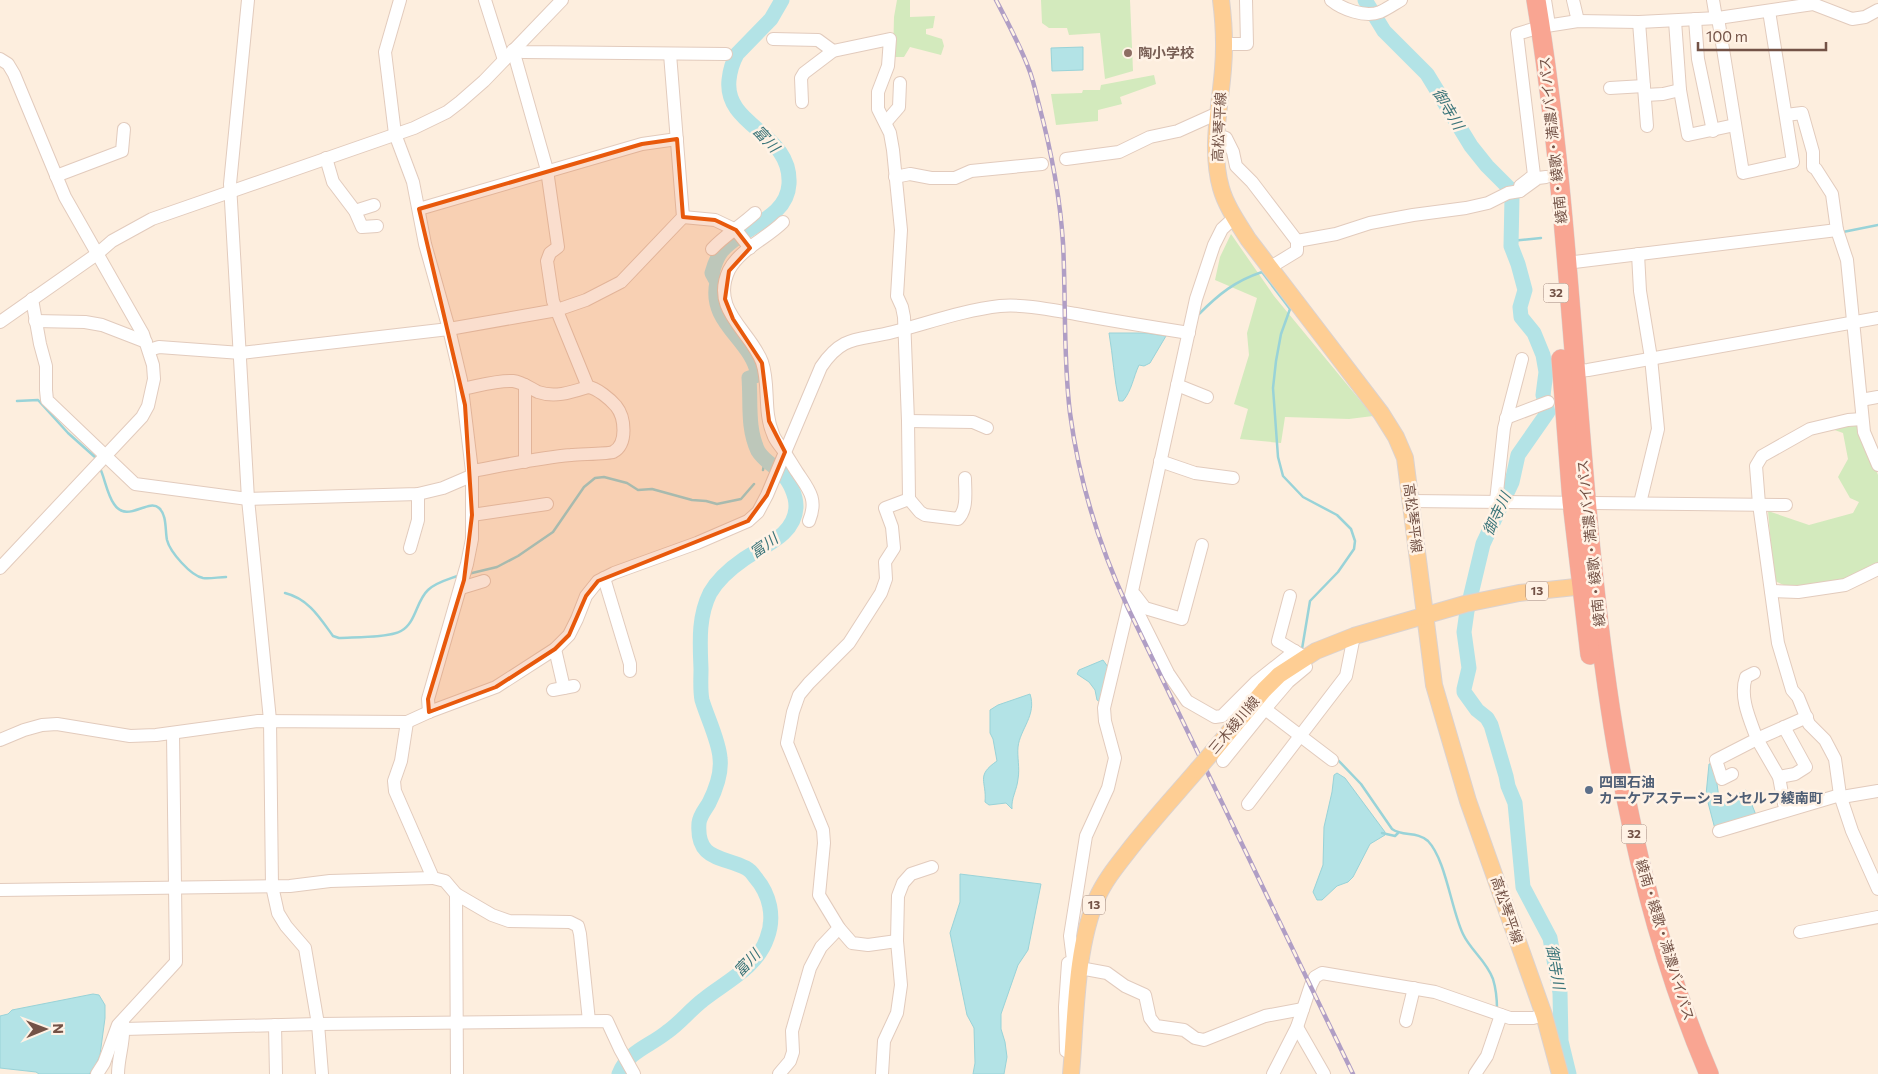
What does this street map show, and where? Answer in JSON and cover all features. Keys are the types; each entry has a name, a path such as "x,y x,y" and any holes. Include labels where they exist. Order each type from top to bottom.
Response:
{"highway":[{"name":"綾南・綾歌・満濃バイパス","path":"1524,0 1539,28 1546,177 1569,371 1579,502 1602,741 1618,819 1646,929 1666,992 1696,1074"},
{"name":"綾南・綾歌・満濃バイパス","path":"1536,0 1557,160 1566,263 1569,371"},
{"name":"綾南・綾歌・満濃バイパス","path":"1588,586 1614,738 1630,816 1657,924 1674,979 1709,1074"}],"main road":[{"name":"高松琴平線","path":"1221,0 1224,44 1217,135 1218,175 1221,189 1234,218 1269,268 1381,413 1396,437 1405,458 1434,685 1468,801 1544,1015 1560,1074"},
{"name":"三木綾川線","path":"1070,1074 1080,968 1077,939 1097,898 1110,875 1141,834 1197,770 1216,758 1264,690 1279,675 1300,656 1354,636 1426,615 1472,602 1519,593 1588,586"}],"street":[{"path":"248,0 230,184 248,499 270,720 272,886 278,913 286,926 305,948 318,1024 322,1074"},
{"path":"400,0 385,52 396,134 413,182 425,244 449,329 462,388 472,474 472,539 464,580 428,699 429,712"},
{"path":"485,0 504,60"},
{"path":"0,322 97,254 112,241 152,219 414,128 447,112 504,60 562,0"},
{"path":"1224,44 1248,44 1246,0"},
{"path":"1331,0 1337,5 1356,12 1373,13 1401,0"},
{"path":"1539,28 1545,0"},
{"path":"1572,0 1578,21"},
{"path":"1713,0 1743,173 1793,162 1770,11"},
{"path":"1514,192 1534,175 1517,34 1578,21 1639,22 1717,18 1813,4 1852,19 1865,17 1878,10"},
{"path":"1696,19 1698,59 1713,131"},
{"path":"1675,21 1680,90 1688,135 1735,125"},
{"path":"1639,22 1648,126"},
{"path":"773,39 818,40 833,51"},
{"path":"802,102 801,78 804,73 833,51 890,39 888,66 878,92 878,109 890,133 901,230 897,296 902,307 904,329 909,499 920,512 958,519 962,515 964,508 965,478"},
{"path":"513,50 524,52 726,54"},
{"path":"513,50 546,170 558,247 550,253 547,261 554,301 588,387"},
{"path":"35,321 85,322 102,325 147,346 241,353 449,329 557,310 586,300 621,282 683,217 670,54"},
{"path":"0,59 8,64 14,74 65,197 147,346 153,365 154,379 148,406 137,422 0,568"},
{"path":"886,122 899,107 900,83"},
{"path":"1610,88 1644,91 1680,90"},
{"path":"1066,159 1119,152 1150,137 1178,131 1218,113"},
{"path":"1786,115 1802,113 1813,152 1813,168 1816,169 1832,194 1837,230 1847,260 1864,432 1878,465"},
{"path":"56,176 122,151 124,129"},
{"path":"1217,135 1226,138 1233,152 1236,166 1252,182 1297,242 1297,251 1269,268"},
{"path":"419,209 546,170 642,144 677,139"},
{"path":"326,158 333,182 355,211 362,227 376,226"},
{"path":"895,177 910,174 931,178 956,178 971,171 1042,164"},
{"path":"1297,242 1413,215 1466,208 1514,192 1538,178 1546,177"},
{"path":"355,211 374,205"},
{"path":"712,250 721,240 737,231 756,213"},
{"path":"683,217 715,220 737,231 749,247"},
{"path":"1070,1074 1065,1006 1077,939 1086,836 1108,788 1116,758 1104,721 1104,708 1131,596 1196,299 1214,246 1222,229 1234,218"},
{"path":"783,222 773,232 749,247 736,261 729,271 725,284 724,298 733,319 755,348 762,363 769,420 773,434 784,454 811,492 813,510 810,521"},
{"path":"1566,263 1638,256 1837,230"},
{"path":"1638,256 1640,291 1658,429 1640,503"},
{"path":"32,299 35,321 46,366 47,400 101,461 135,484 248,499 418,494 443,488 472,474 525,462 570,455 612,452 619,447 624,436 621,415 616,407 594,388 588,387 568,394 554,394 540,392 512,381 462,388"},
{"path":"0,740 24,730 42,725 57,724 130,736 173,733 270,720 407,722 496,687 555,649 569,635 578,619 586,596 598,581 748,521 763,504 821,367 839,346 849,341 981,309 1002,306 1020,306 1189,333"},
{"path":"1569,371 1878,318"},
{"path":"1500,501 1506,418 1522,359"},
{"path":"525,462 526,385"},
{"path":"1178,385 1207,397"},
{"path":"1861,400 1878,397"},
{"path":"1506,418 1545,402"},
{"path":"1862,419 1848,420 1810,429 1762,456 1756,466 1759,504 1778,642 1792,690 1798,697 1809,724 1825,740 1835,759 1841,796 1852,831 1878,889"},
{"path":"908,421 973,422 987,428"},
{"path":"1160,460 1195,473 1233,478"},
{"path":"410,548 418,520 418,494"},
{"path":"898,941 868,944 852,943 839,928 818,895 824,843 823,830 787,743 793,712 799,695 848,642 881,593 886,579 886,562 894,548 892,528 885,508 909,499"},
{"path":"1411,501 1786,505"},
{"path":"472,515 547,504"},
{"path":"1131,596 1144,608 1182,619 1202,545"},
{"path":"1772,591 1798,592 1845,585 1878,569"},
{"path":"604,578 630,664 630,671"},
{"path":"464,580 484,581"},
{"path":"1131,596 1168,673 1187,701 1214,717 1234,725 1265,709 1288,682 1306,667 1300,656 1278,642 1290,596"},
{"path":"1248,804 1346,676 1354,636"},
{"path":"555,649 564,688"},
{"path":"1216,758 1256,682 1300,656"},
{"path":"1754,673 1746,677 1743,686 1744,698 1757,739 1779,777 1784,804"},
{"path":"1265,709 1332,760"},
{"path":"1732,774 1722,779 1716,760 1807,717"},
{"path":"407,722 401,761 394,781 395,791 433,878"},
{"path":"1779,777 1795,774 1806,766 1784,727"},
{"path":"118,1074 123,1024 176,962 173,733"},
{"path":"1719,831 1841,796 1878,791"},
{"path":"882,1074 884,1041 898,1013 901,985 898,941 898,896 903,883 911,874 932,867"},
{"path":"0,890 272,886 330,881 433,878 445,881 456,894 492,915 509,921 570,922 578,926 589,1021"},
{"path":"456,894 457,1074"},
{"path":"1800,932 1878,917"},
{"path":"779,1074 790,1061 793,1052 792,1031 810,968 821,947 839,928"},
{"path":"1077,939 1072,958 1078,992"},
{"path":"1080,968 1106,972 1126,986 1145,995 1150,1018 1156,1026 1184,1030 1198,1040 1204,1040 1265,1016 1302,1009"},
{"path":"1273,1074 1297,1027 1315,977 1322,974 1435,992 1497,1014 1521,1019 1544,1015"},
{"path":"1406,1021 1414,988"},
{"path":"1475,1074 1487,1056 1497,1014"},
{"path":"97,1074 104,1063 118,1025 123,1024 275,1026 589,1021 607,1021 634,1074"},
{"path":"275,1026 276,1074"},
{"path":"1297,1027 1324,1074"}],"highlighted area":[{"path":"677,139 683,217 715,220 736,230 750,248 729,271 725,299 733,319 762,363 769,421 785,452 767,495 748,521 598,581 586,596 569,635 555,649 496,687 429,712 428,699 464,580 472,515 465,405 419,209 642,144"}],"green space":[{"path":"897,0 910,0 910,17 935,16 933,28 926,29 926,34 942,39 944,46 941,55 910,47 904,57 893,57 894,17"},
{"path":"1041,0 1130,0 1133,71 1105,79 1100,33 1069,35 1067,28 1049,28 1042,23"},
{"path":"1154,75 1156,84 1120,97 1122,104 1098,110 1098,121 1056,125 1051,94 1082,93 1083,90 1100,90 1101,85"},
{"path":"1231,234 1274,296 1373,416 1349,419 1285,417 1281,443 1240,439 1248,409 1234,404 1249,355 1247,333 1257,298 1215,280 1220,257"},
{"path":"1859,423 1861,434 1878,475 1878,562 1863,572 1839,581 1804,589 1791,588 1774,581 1768,511 1809,525 1853,513 1859,502 1850,498 1838,477 1848,459 1843,433 1829,428"}],"water":[{"path":"1083,47 1083,70 1052,71 1051,48"},
{"path":"1109,333 1145,333 1166,336 1150,363 1144,366 1139,365 1123,401 1119,401"},
{"path":"1103,660 1108,667 1100,702 1097,700 1095,690 1089,682 1077,674 1079,670"},
{"path":"1030,694 1032,702 1030,715 1019,740 1019,775 1012,801 1012,809 1006,803 989,805 985,802 984,775 990,766 997,761 990,733 990,710 998,705"},
{"path":"1714,763 1719,798 1724,801 1746,790 1756,815 1715,829 1706,795 1709,764"},
{"path":"1337,773 1345,778 1385,832 1385,835 1370,844 1353,877 1348,882 1337,886 1322,900 1317,900 1313,892 1323,865 1324,827 1334,775"},
{"path":"960,874 1041,884 1028,950 1018,965 1001,1014 1001,1029 1007,1057 1004,1074 973,1074 975,1063 974,1028 967,1015 950,933 960,902"},
{"path":"93,994 99,995 105,1005 105,1018 100,1055 95,1067 89,1074 39,1074 36,1072 0,1068 0,1016 8,1014 12,1010"}],"waterway":[{"name":"富川","path":"619,1074 623,1066 634,1054 672,1028 703,1000 740,974 762,949 771,922 770,906 767,898 752,873 737,864 720,859 706,851 699,835 699,823 716,787 720,764 719,751 713,729 701,696 700,640 703,611 713,588 734,566 785,532 795,516 796,502 788,481 758,451 752,433 749,378 758,375 754,362 724,320 719,309 716,297 717,282 712,273 715,262 729,243 772,215 786,196 789,184 787,167 780,152 737,109 730,96 729,80 737,54 771,19 782,0"},
{"name":"御寺川","path":"1365,0 1384,31 1427,74 1471,146 1487,166 1510,189 1512,197 1511,246 1525,290 1520,307 1521,317 1534,333 1543,355 1546,372 1543,395 1548,412 1518,455 1512,482 1483,544 1464,632 1469,668 1464,692 1491,725 1508,786 1515,803 1523,887 1550,938 1560,993 1561,1041 1569,1074"},
{"path":"1843,232 1878,225"},
{"path":"1511,241 1541,238"},
{"path":"1199,314 1228,289 1262,272 1290,309 1281,334 1273,388 1278,457 1283,476 1303,497 1337,515 1351,529 1355,541 1354,549 1338,572 1310,601 1302,649"},
{"path":"17,401 38,400 68,433 96,458"},
{"path":"763,470 765,460"},
{"path":"100,468 110,496 119,510 125,512 149,506 159,508 165,519 169,545 187,568 203,578 226,577"},
{"path":"468,574 497,567 518,556 553,532 584,487 595,478 604,477 627,483 638,490 652,489 692,500 717,504 741,499 754,484"},
{"path":"285,593 307,604 333,636 339,638 380,636 401,631 410,623 421,600 431,587 460,575"},
{"path":"1336,758 1361,784 1392,829 1424,838 1434,849 1444,872 1463,934 1493,979 1497,1009"},
{"path":"1382,833 1395,836 1398,833"}],"railway":[{"path":"996,0 1030,72 1051,156 1060,208 1063,243 1066,371 1070,413 1079,463 1099,537 1128,608 1353,1074"}],"place":[{"name":"陶小学校","path":"1128,53"},
{"name":"四国石油 カーケアステーションセルフ綾南町","path":"1589,790"}]}
